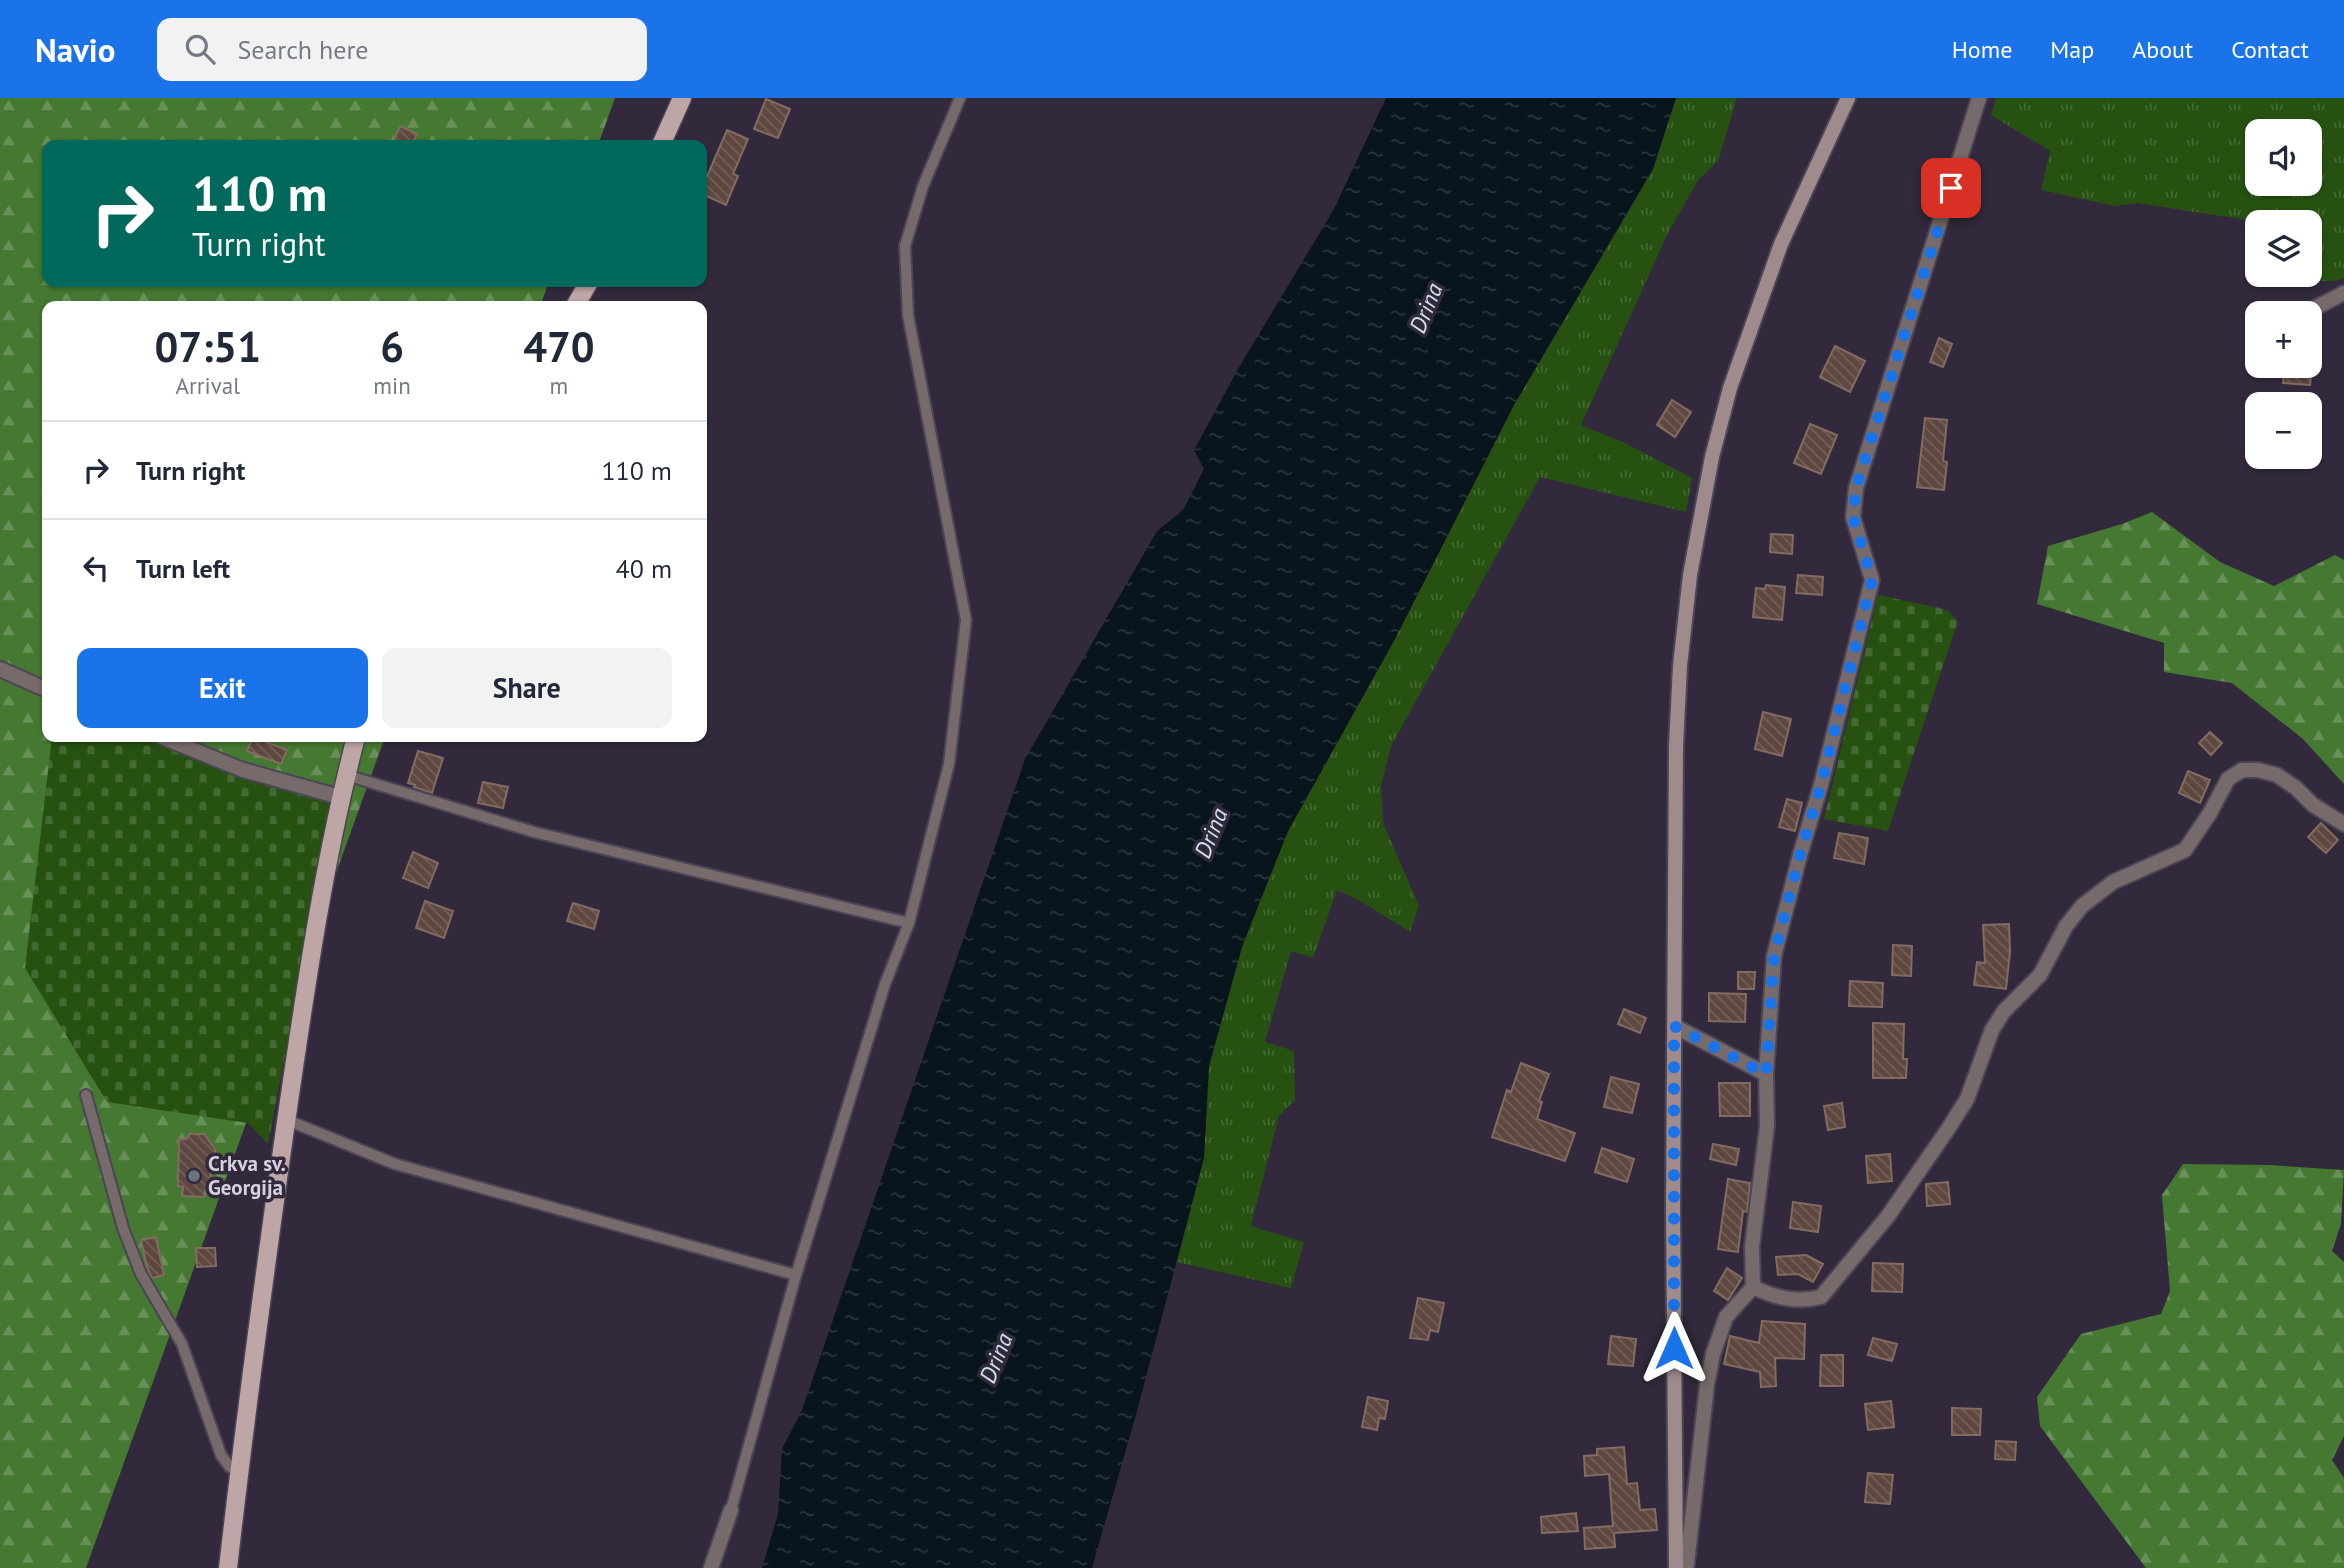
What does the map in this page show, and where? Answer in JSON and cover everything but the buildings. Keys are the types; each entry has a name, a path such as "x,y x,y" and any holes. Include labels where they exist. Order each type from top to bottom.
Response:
{"main road":[{"path":"663,140 682,98"},
{"path":"228,1568 258,1314 306,980 340,797 355,742"}],"street":[{"path":"1676,1568 1673,1210 1676,746 1689,575 1712,457 1730,388 1781,244 1848,98"},
{"path":"1683,1568 1687,1564 1707,1385 1713,1354 1726,1317 1754,1287 1752,1247 1767,1126 1766,1074 1774,956 1821,785 1872,580 1853,517 1856,488 1979,98"},
{"path":"2322,304 2344,293"},
{"path":"0,669 42,688"},
{"path":"174,742 243,770 340,797"},
{"path":"1754,1287 1776,1297 1805,1301 1821,1297 1888,1216 1948,1129 1967,1100 1992,1030 2004,1011 2040,975 2066,926 2081,906 2113,882 2185,850 2210,813 2228,779 2242,770 2258,770 2277,775 2296,788 2313,805 2344,824"},
{"path":"1674,1026 1766,1074"},
{"path":"711,1568 732,1510"}],"lane":[{"path":"732,1510 796,1275 885,984 909,923 949,764 966,620 908,315 905,246 923,186 960,98"},
{"path":"346,775 534,832 909,923"},
{"path":"86,1095 123,1228 141,1274 182,1344 221,1455 230,1467 240,1469"},
{"path":"287,1120 395,1164 796,1275"}],"green space":[{"path":"0,98 615,98 600,140 42,140 42,287 547,287 542,301 42,301 42,742 383,742 86,1568 0,1568"},
{"path":"1676,98 1737,98 1718,161 1698,180 1667,235 1581,425 1627,444 1692,478 1686,512 1540,477 1391,746 1381,786 1383,823 1419,906 1410,932 1337,890 1313,958 1291,951 1265,1042 1294,1051 1295,1100 1279,1116 1251,1226 1304,1242 1291,1288 1177,1262 1204,1158 1209,1067 1242,947 1288,831 1395,639 1514,405 1653,169"},
{"path":"1996,98 2344,98 2344,278 2322,281 2322,210 2245,210 2245,220 2137,203 2114,206 2041,190 2050,151 1991,115"},
{"path":"2152,512 2220,562 2274,586 2335,555 2344,560 2344,784 2303,739 2232,683 2164,672 2164,643 2037,604 2048,546"},
{"path":"1878,595 1939,608 1948,611 1958,621 1888,831 1824,819"},
{"path":"51,742 183,742 333,803 268,1144 248,1123 107,1102 25,968"},
{"path":"2183,1164 2269,1165 2344,1170 2341,1224 2332,1251 2344,1262 2344,1436 2332,1460 2344,1478 2344,1568 2146,1568 2040,1426 2037,1397 2081,1334 2161,1314 2170,1291 2162,1195"}],"water":[{"name":"Drina","path":"1386,98 1676,98 1653,169 1514,405 1395,639 1288,831 1242,947 1209,1066 1204,1158 1136,1415 1092,1568 762,1568 778,1514 782,1449 802,1410 1025,759 1157,531 1183,510 1204,469 1194,450 1238,369 1334,209"}],"place":[{"name":"Crkva sv. Georgija","path":"194,1176"}],"route":[{"path":"1674,1348 1674,1026 1766,1074 1774,956 1821,785 1872,580 1853,517 1856,488 1951,188"}]}
